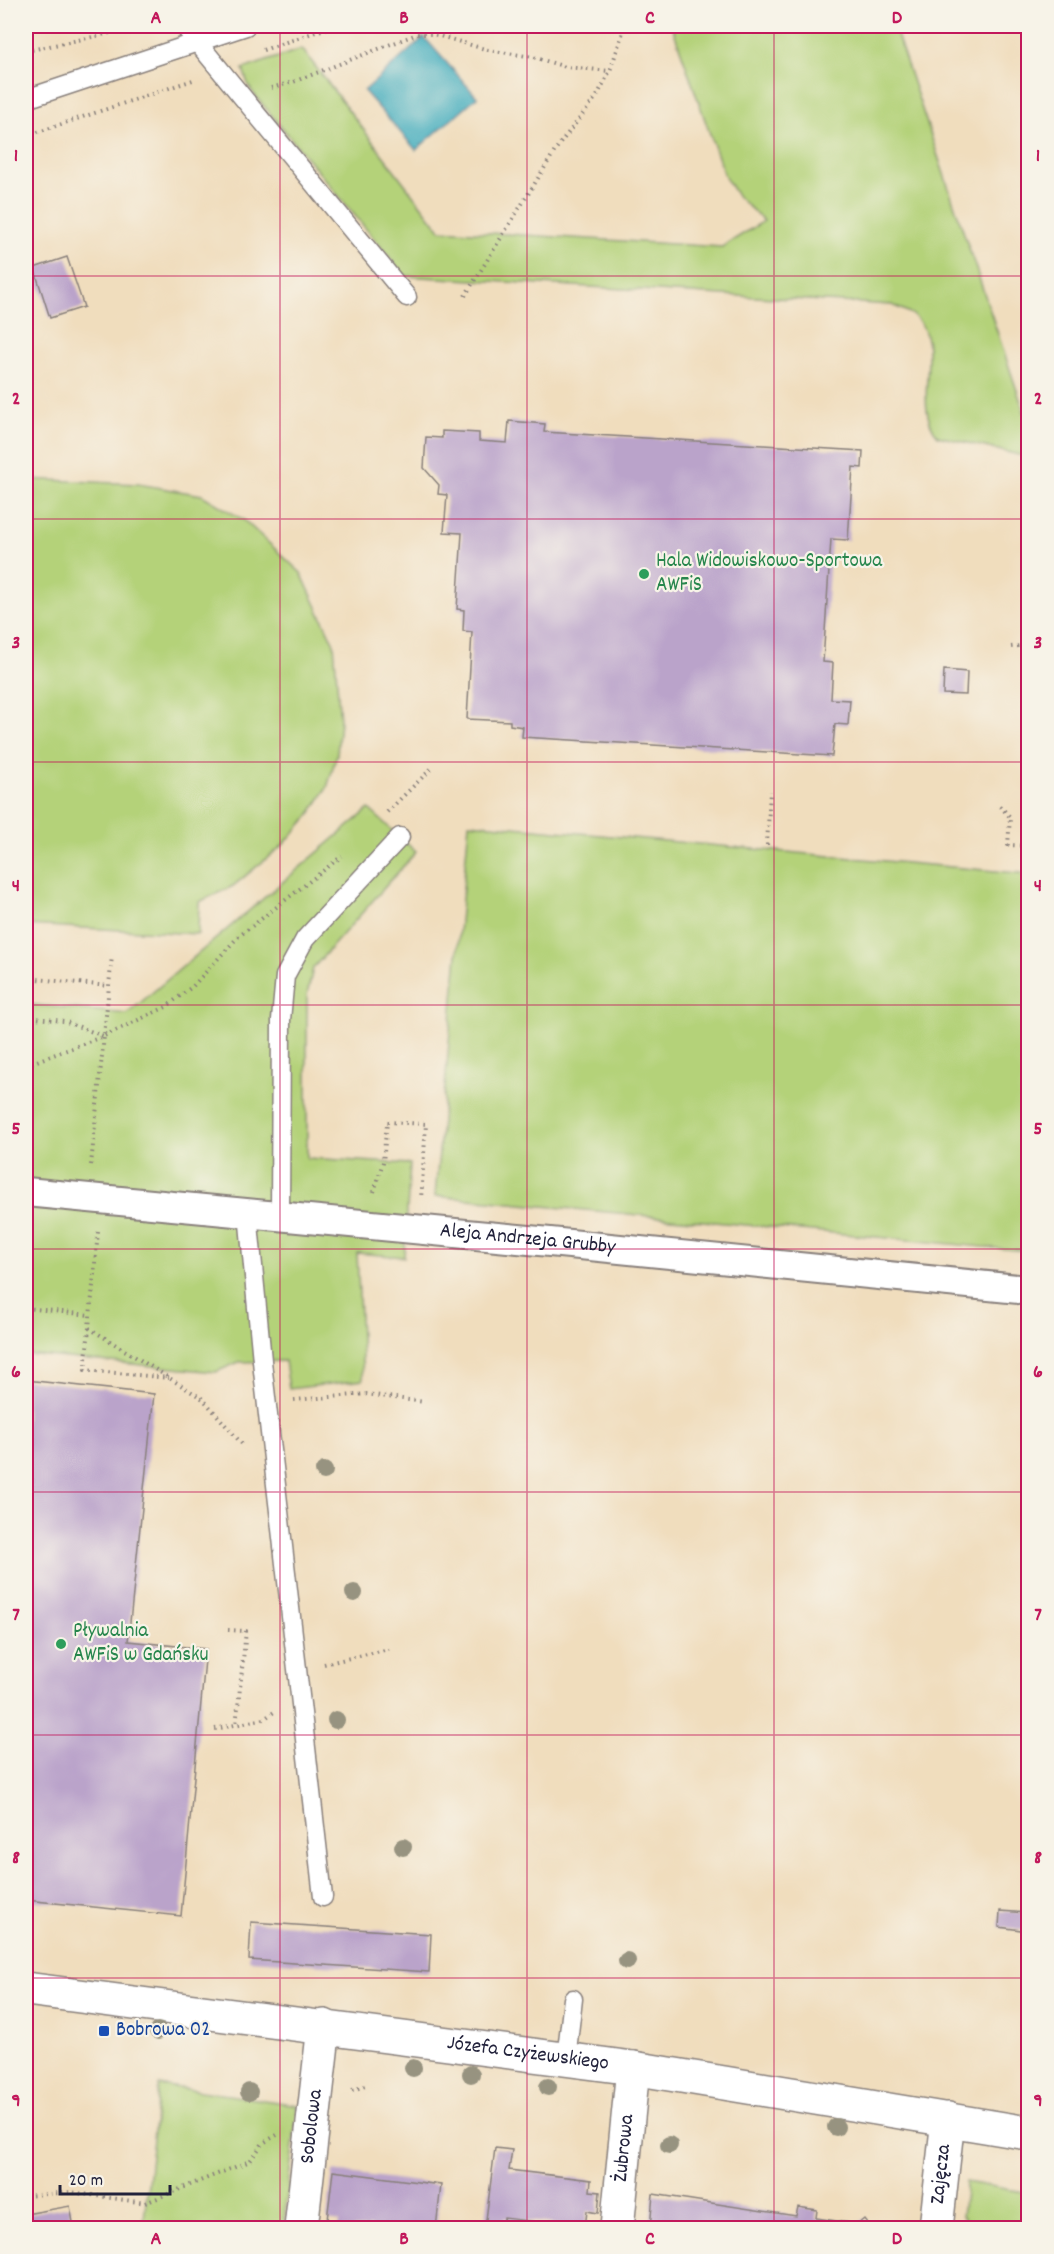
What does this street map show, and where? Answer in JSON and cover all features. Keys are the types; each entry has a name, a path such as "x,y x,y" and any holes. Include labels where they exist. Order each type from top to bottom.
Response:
{"street":[{"name":"Aleja Andrzeja Grubby","path":"26,1192 1029,1290"},
{"name":"Józefa Czyżewskiego","path":"26,1989 633,2068 1029,2133"},
{"name":"Sobolowa","path":"301,2229 324,2026"},
{"name":"Żubrowa","path":"616,2229 633,2068"},
{"name":"Zajęcza","path":"936,2229 948,2119"}],"lane":[{"path":"184,26 407,297"},
{"path":"26,99 246,26"},
{"path":"280,1216 281,1020 285,976 305,939 400,837"},
{"path":"248,1213 296,1671 323,1897"},
{"path":"566,2059 573,1999"}],"path":[{"path":"26,29 42,26"},
{"path":"26,51 136,26"},
{"path":"26,136 194,79 244,57 333,26"},
{"path":"465,296 558,146 597,96 609,71 625,26"},
{"path":"241,95 293,82 417,34 433,34 488,50 533,57 566,68 609,71"},
{"path":"1011,647 1029,645"},
{"path":"384,821 388,811 432,768"},
{"path":"767,845 770,791"},
{"path":"1000,806 1010,818 1008,845 1028,845"},
{"path":"26,1065 104,1036 166,1007 193,986 238,937 344,854"},
{"path":"112,956 104,1036 94,1199 90,1315 85,1370 170,1378"},
{"path":"26,978 109,986"},
{"path":"26,1017 64,1022 104,1036"},
{"path":"382,1162 387,1122 426,1124 421,1201"},
{"path":"26,1308 90,1315"},
{"path":"89,1328 203,1399 244,1447"},
{"path":"267,1403 366,1394 424,1402"},
{"path":"228,1630 246,1631 236,1726"},
{"path":"215,1729 264,1719 278,1708 285,1693 282,1674 389,1649"},
{"path":"26,2196 71,2192 145,2203 250,2162 263,2143 275,2135 295,2128 343,2093 369,2085"}],"green space":[{"path":"672,26 894,26 1028,423 1028,457 938,436 930,422 927,407 928,356 923,327 913,315 892,305 405,276 254,94 243,69 302,49 440,230 722,247 764,221 737,196 725,177"},
{"path":"26,479 138,484 202,495 244,520 301,573 334,644 340,721 337,754 327,788 308,817 283,845 233,886 199,902 198,934 26,925"},
{"path":"369,809 416,852 313,968 307,995 307,1158 410,1164 404,1257 357,1253 363,1380 289,1389 285,1361 239,1362 216,1372 26,1354 26,1004 127,1014"},
{"path":"469,823 1028,874 1028,1220 1026,1251 435,1196"},
{"path":"159,2085 298,2105 283,2228 143,2228"},
{"path":"966,2182 1028,2193 1028,2228 963,2227"}],"water":[{"path":"424,37 477,97 416,150 364,91"}],"building":[{"path":"67,257 84,307 50,318 34,268"},
{"name":"Hala Widowiskowo-Sportowa AWFiS","path":"509,421 545,424 544,432 863,451 862,468 853,467 848,540 831,539 823,662 833,663 831,699 850,700 848,725 835,724 832,756 522,737 523,727 510,725 510,721 467,719 472,632 463,631 464,610 457,609 462,533 444,532 447,495 438,494 439,485 424,468 426,437 442,438 442,431 479,433 479,441 507,443"},
{"path":"944,670 967,672 966,695 943,694"},
{"path":"26,1380 154,1394 128,1641 206,1649 181,1916 26,1900 26,1495 30,1452 26,1452"},
{"path":"1000,1911 1028,1913 1028,1931 999,1927"},
{"path":"251,1922 431,1934 429,1972 249,1960"},
{"path":"495,2148 512,2150 509,2170 591,2180 590,2191 600,2192 598,2213 587,2211 585,2228 504,2218 503,2228 485,2228"},
{"path":"333,2171 441,2185 436,2228 368,2226 368,2228 338,2228 339,2222 327,2220"},
{"path":"653,2194 796,2216 798,2207 817,2210 816,2218 858,2224 864,2219 871,2228 650,2228"},
{"path":"70,2206 74,2228 26,2228 26,2214"}],"place":[{"name":"Hala Widowiskowo-Sportowa AWFiS","path":"644,574"},
{"name":"Pływalnia AWFiS w Gdańsku","path":"61,1644"},
{"name":"Bobrowa 02","path":"104,2031"}]}
